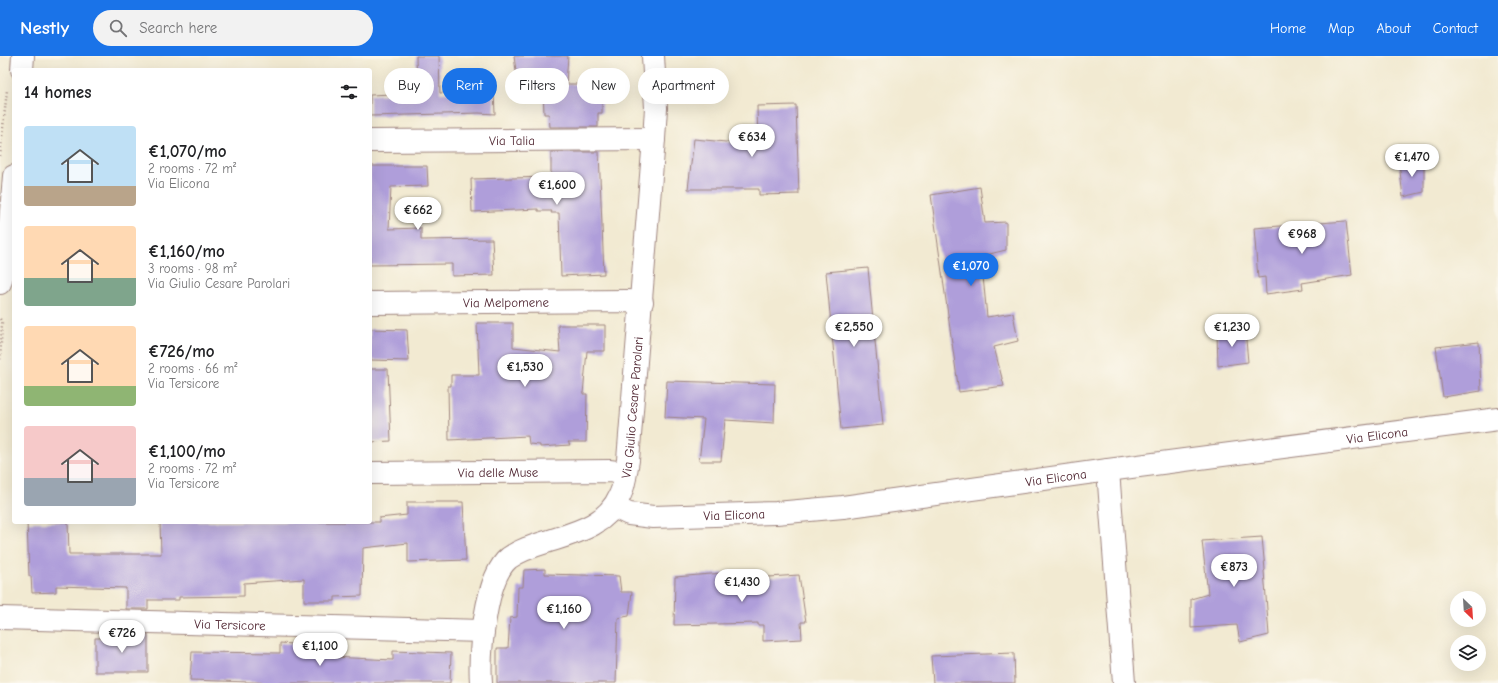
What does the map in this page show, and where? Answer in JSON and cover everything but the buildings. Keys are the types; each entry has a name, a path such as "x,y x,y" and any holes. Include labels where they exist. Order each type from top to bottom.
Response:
{"street":[{"path":"22,68 24,56"},
{"name":"Via Giulio Cesare Parolari","path":"481,683 480,664 483,631 488,604 499,571 508,559 518,552 532,546 587,529 601,521 614,507 621,495 628,460 654,139 656,108 653,56"},
{"name":"Via Talia","path":"372,141 654,139"},
{"path":"0,283 7,260 12,200"},
{"name":"Via Melpomene","path":"372,303 642,302"},
{"name":"Via Elicona","path":"614,507 629,514 653,517 776,513 843,507 1108,470 1498,419"},
{"path":"1108,470 1124,683"},
{"name":"Via delle Muse","path":"372,473 609,471 625,473"},
{"name":"Via Tersicore","path":"0,618 483,631"}],"path":[{"path":"0,157 7,87"},
{"path":"0,319 2,322 0,362"}]}
